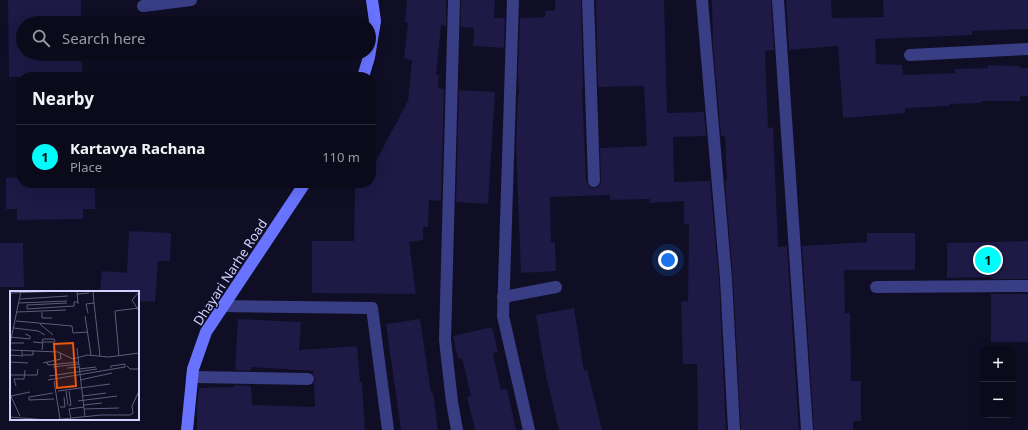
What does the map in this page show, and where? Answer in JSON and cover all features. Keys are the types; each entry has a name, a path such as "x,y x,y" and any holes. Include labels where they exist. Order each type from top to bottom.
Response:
{"street":[{"path":"143,6 191,0"},
{"path":"372,0 374,16"},
{"path":"454,0 445,340 452,402 457,430"},
{"path":"513,0 503,316 529,430"},
{"path":"588,0 594,181"},
{"path":"702,0 726,279 734,430"},
{"path":"778,0 807,430"},
{"path":"910,55 1028,49"},
{"path":"364,72 368,60"},
{"name":"Dhayari Narhe Road","path":"187,430 193,369 206,332 301,188"},
{"path":"876,287 1028,286"},
{"path":"503,297 556,287"},
{"path":"223,306 372,308 388,430"},
{"path":"192,377 308,379"}],"building":[{"path":"8,0 81,0 81,16 16,16 16,60 82,61 82,72 16,72 16,77 9,77"},
{"path":"407,0 446,0 446,26 441,25 436,75 439,75 438,88 444,89 441,201 429,200 428,227 423,227 423,240 409,242 416,294 312,293 312,241 354,241 355,188 376,188 376,161 408,101 412,60 404,59 408,23 405,22"},
{"path":"461,0 495,0 494,18 505,18 504,48 473,46 474,28 461,27"},
{"path":"555,0 581,0 582,89 586,181 590,187 594,188 600,185 601,181 600,148 647,146 644,86 598,87 596,0 664,0 667,113 704,112 706,136 673,137 674,182 710,181 719,280 726,430 698,430 697,364 683,364 681,302 688,301 689,224 684,224 684,201 650,203 650,199 610,200 610,195 550,197 551,242 555,242 556,271 521,273 516,145 519,94 518,72 520,18 545,17 545,11 555,10"},
{"path":"712,0 771,0 774,50 765,51 768,128 773,127 778,247 787,246 799,430 741,430 733,279 725,181 727,181 725,136 721,136 713,46"},
{"path":"786,0 831,0 832,18 884,17 883,0 1028,0 1028,29 972,31 972,35 875,39 876,64 902,65 903,75 955,73 955,69 988,68 988,65 1020,66 1020,68 1028,68 1028,96 1020,96 1020,101 981,101 982,103 905,108 905,113 843,118 838,46 789,50"},
{"path":"459,90 495,92 488,204 456,202"},
{"path":"16,177 16,188 95,188 95,209 83,209 83,219 17,220 17,209 6,209 6,178"},
{"path":"129,231 171,233 170,261 158,261 155,302 139,301 139,291 100,291 102,271 127,273"},
{"path":"867,233 915,233 915,270 844,270 845,313 850,313 851,381 861,381 861,421 853,421 853,430 814,430 802,246 867,242"},
{"path":"1028,241 1028,279 991,279 991,277 947,278 947,243"},
{"path":"0,243 23,243 24,287 0,287"},
{"path":"991,294 1028,294 1028,342 991,342"},
{"path":"574,308 584,371 587,370 602,430 559,430 546,376 536,315"},
{"path":"238,319 301,322 299,350 357,346 360,382 362,382 365,430 197,430 199,388 234,387 234,385 251,386 252,405 315,407 315,379 313,371 251,367 251,371 235,370"},
{"path":"420,319 438,430 401,430 386,324"},
{"path":"492,327 498,352 493,353 501,390 507,389 516,430 475,430 467,397 471,396 462,358 458,359 453,336"}],"place":[{"name":"Kartavya Rachana","path":"988,260"}]}
